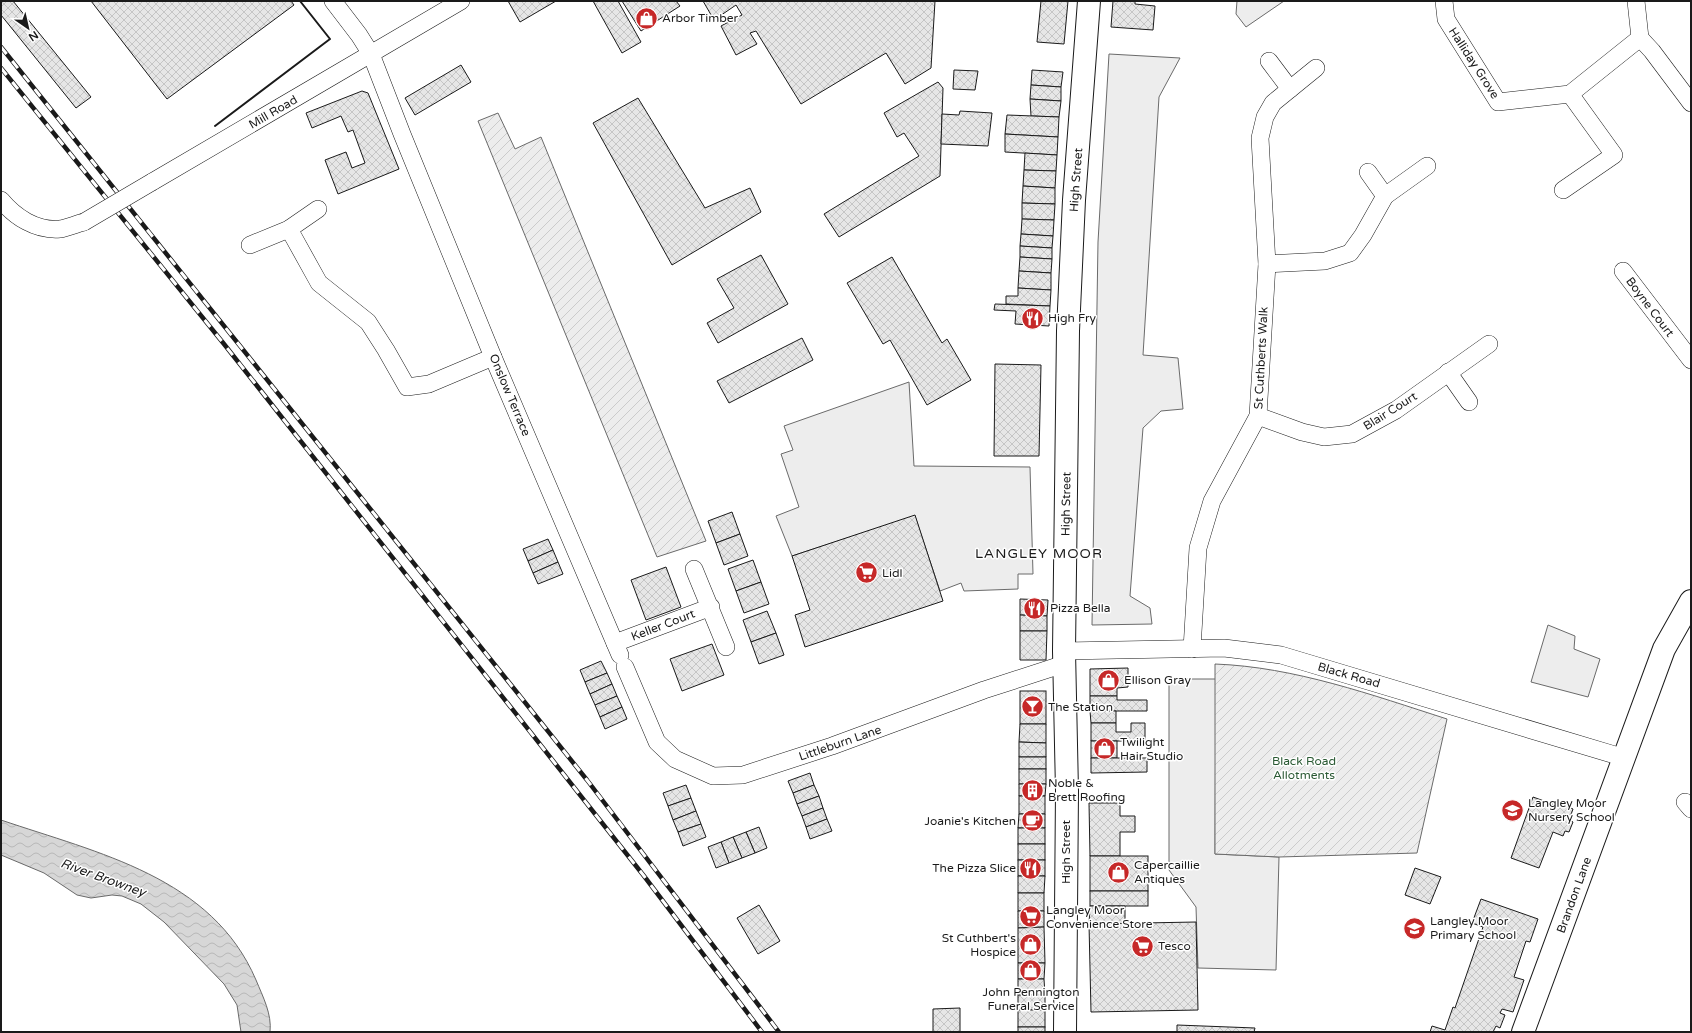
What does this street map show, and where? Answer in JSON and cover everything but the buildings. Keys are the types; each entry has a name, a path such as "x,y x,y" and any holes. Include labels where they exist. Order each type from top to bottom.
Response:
{"main road":[{"name":"High Street","path":"1065,1032 1067,791 1064,657 1069,324 1075,192 1089,1"},
{"name":"Brandon Lane","path":"1524,1032 1664,648 1691,601"}],"street":[{"path":"333,1 359,35 371,54"},
{"name":"Mill Road","path":"1,200 10,211 36,227 60,229 84,222 461,1"},
{"name":"Halliday Grove","path":"1444,1 1446,20 1498,102 1570,94"},
{"path":"1636,1 1640,38 1652,51 1691,104"},
{"path":"1563,190 1614,155 1570,94 1640,38"},
{"name":"Onslow Terrace","path":"371,54 402,134 493,356 641,707"},
{"path":"1269,62 1290,89"},
{"name":"St Cuthberts Walk","path":"1192,649 1198,548 1212,501 1258,416 1267,264 1260,138 1265,116 1273,103 1316,68"},
{"path":"1267,264 1325,261 1350,253 1363,235 1385,196 1427,166"},
{"path":"1368,172 1385,196"},
{"path":"250,245 289,230 318,209"},
{"path":"289,230 319,283 368,322 407,387 428,384 493,356"},
{"name":"Boyne Court","path":"1623,272 1691,360"},
{"name":"Blair Court","path":"1258,416 1302,432 1324,437 1352,434 1374,423 1489,344"},
{"path":"1448,372 1469,402"},
{"name":"Keller Court","path":"694,569 711,607 726,647"},
{"name":"Keller Court","path":"620,655 711,607"},
{"name":"Black Road","path":"1064,657 1224,648 1281,655 1625,758"},
{"name":"Littleburn Lane","path":"641,707 657,742 675,760 712,776 743,775 832,746 984,690 1064,657"}],"shaded area":[{"path":"1237,1 1284,1 1246,27 1236,14"},
{"path":"1109,54 1180,58 1159,97 1143,355 1178,358 1183,409 1161,411 1143,428 1130,596 1150,608 1152,624 1092,625 1098,242"},
{"path":"909,382 914,466 1030,467 1033,574 1018,574 1018,589 964,591 961,583 940,591 915,516 792,556 776,516 799,507 781,454 793,450 784,426"},
{"path":"1548,625 1575,636 1574,649 1600,659 1588,697 1531,682"},
{"path":"1169,679 1216,679 1215,854 1279,857 1276,970 1198,968 1196,907 1169,870"}],"green space":[{"path":"498,113 515,149 541,137 706,541 657,557 478,121"},
{"name":"Black Road Allotments","path":"1215,664 1245,666 1304,676 1362,692 1447,719 1417,853 1279,857 1215,854"}],"water":[{"name":"River Browney","path":"1,820 76,844 113,858 148,874 182,893 211,916 236,945 256,980 264,999 270,1019 270,1032 241,1032 237,1005 224,984 164,922 141,904 122,896 112,895 91,898 77,895 44,873 1,855"}],"railway":[{"path":"1,47 587,780 779,1032"},
{"path":"1,68 224,344 644,876 762,1032"}],"wall":[{"path":"215,126 330,39 300,1"}],"place":[{"name":"Arbor Timber","path":"647,18"},
{"name":"High Fry","path":"1032,318"},
{"name":"Lidl","path":"866,573"},
{"name":"Pizza Bella","path":"1034,608"},
{"name":"Ellison Gray","path":"1109,680"},
{"name":"The Station","path":"1033,707"},
{"name":"Twilight Hair Studio","path":"1104,749"},
{"name":"Noble & Brett Roofing","path":"1032,790"},
{"name":"Langley Moor Nursery School","path":"1512,810"},
{"name":"Joanie's Kitchen","path":"1032,821"},
{"name":"The Pizza Slice","path":"1031,868"},
{"name":"Capercaillie Antiques","path":"1119,872"},
{"name":"Langley Moor Convenience Store","path":"1031,917"},
{"name":"Langley Moor Primary School","path":"1415,928"},
{"name":"St Cuthbert's Hospice","path":"1031,945"},
{"name":"Tesco","path":"1143,946"},
{"name":"John Pennington Funeral Service","path":"1031,971"}],"district":[{"name":"LANGLEY MOOR","path":"1039,553"}]}
